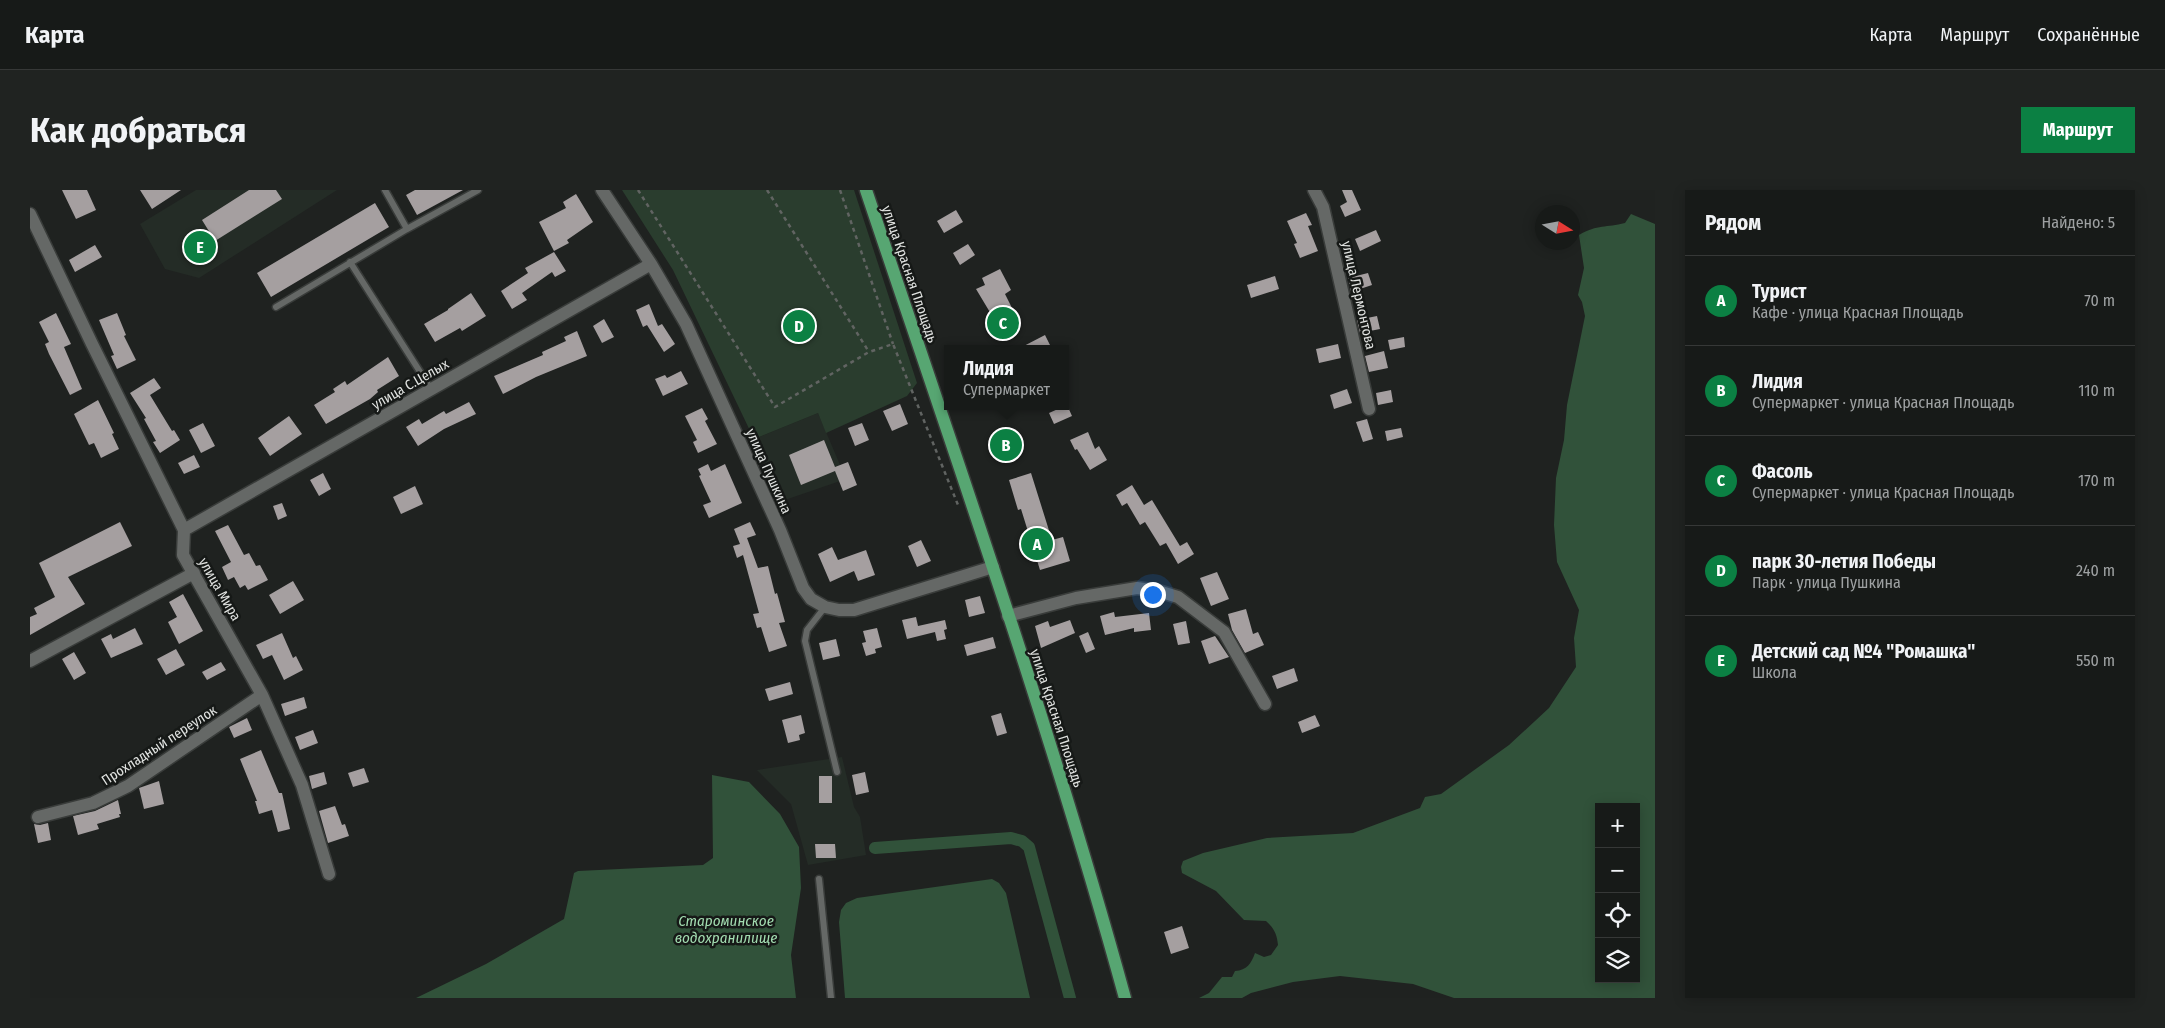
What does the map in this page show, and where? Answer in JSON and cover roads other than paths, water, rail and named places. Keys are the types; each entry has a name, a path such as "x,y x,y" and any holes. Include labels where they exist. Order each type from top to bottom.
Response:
{"main road":[{"name":"улица Красная Площадь","path":"866,190 993,567 1076,830 1125,998"}],"street":[{"name":"улица Пушкина","path":"602,190 651,264 686,324 780,530 803,588 811,599 825,607"},
{"name":"улица Лермонтова","path":"1314,190 1323,208 1369,409"},
{"name":"улица Мира","path":"30,214 184,530 183,555 262,695 302,785 329,874"},
{"name":"улица С.Целых","path":"184,530 651,264"},
{"path":"825,607 854,610 867,607 993,567"},
{"path":"30,661 194,573"},
{"path":"1008,616 1076,598 1137,588 1158,591 1178,597 1224,632 1265,704"},
{"name":"Прохладный переулок","path":"38,817 93,803 128,786 262,695"}],"lane":[{"path":"385,190 407,229"},
{"path":"276,307 350,262 478,190"},
{"path":"350,262 431,390"},
{"path":"825,607 806,630 805,641 837,772"},
{"path":"819,879 831,998"}],"water":[{"path":"1631,214 1655,224 1655,998 1454,998 1413,984 1340,976 1293,982 1251,993 1242,998 1199,998 1209,993 1222,977 1232,977 1235,971 1246,968 1255,953 1264,957 1271,955 1278,945 1275,932 1266,921 1244,920 1216,891 1182,873 1183,861 1203,853 1267,838 1353,833 1420,808 1425,797 1441,794 1509,745 1549,708 1576,667 1574,638 1579,610 1557,562 1554,525 1556,478 1564,440 1567,405 1585,316 1582,302 1578,295 1584,268 1580,235 1597,228 1625,223"},
{"name":"Староминское водохранилище","path":"712,775 749,782 780,814 799,847 801,888 791,955 796,998 416,998 486,964 564,919 574,873 578,871 703,865 713,858"},
{"path":"992,879 999,883 1006,893 1030,998 845,998 839,922 841,910 846,903 857,898"}],"waterway":[{"path":"875,848 1011,838 1022,841 1029,847 1070,998"}],"place":[{"name":"Детский сад №4 \"Ромашка\"","path":"200,247"},
{"name":"Фасоль","path":"1003,323"},
{"name":"парк 30-летия Победы","path":"799,326"},
{"name":"Лидия","path":"1006,445"},
{"name":"Турист","path":"1037,544"}]}
